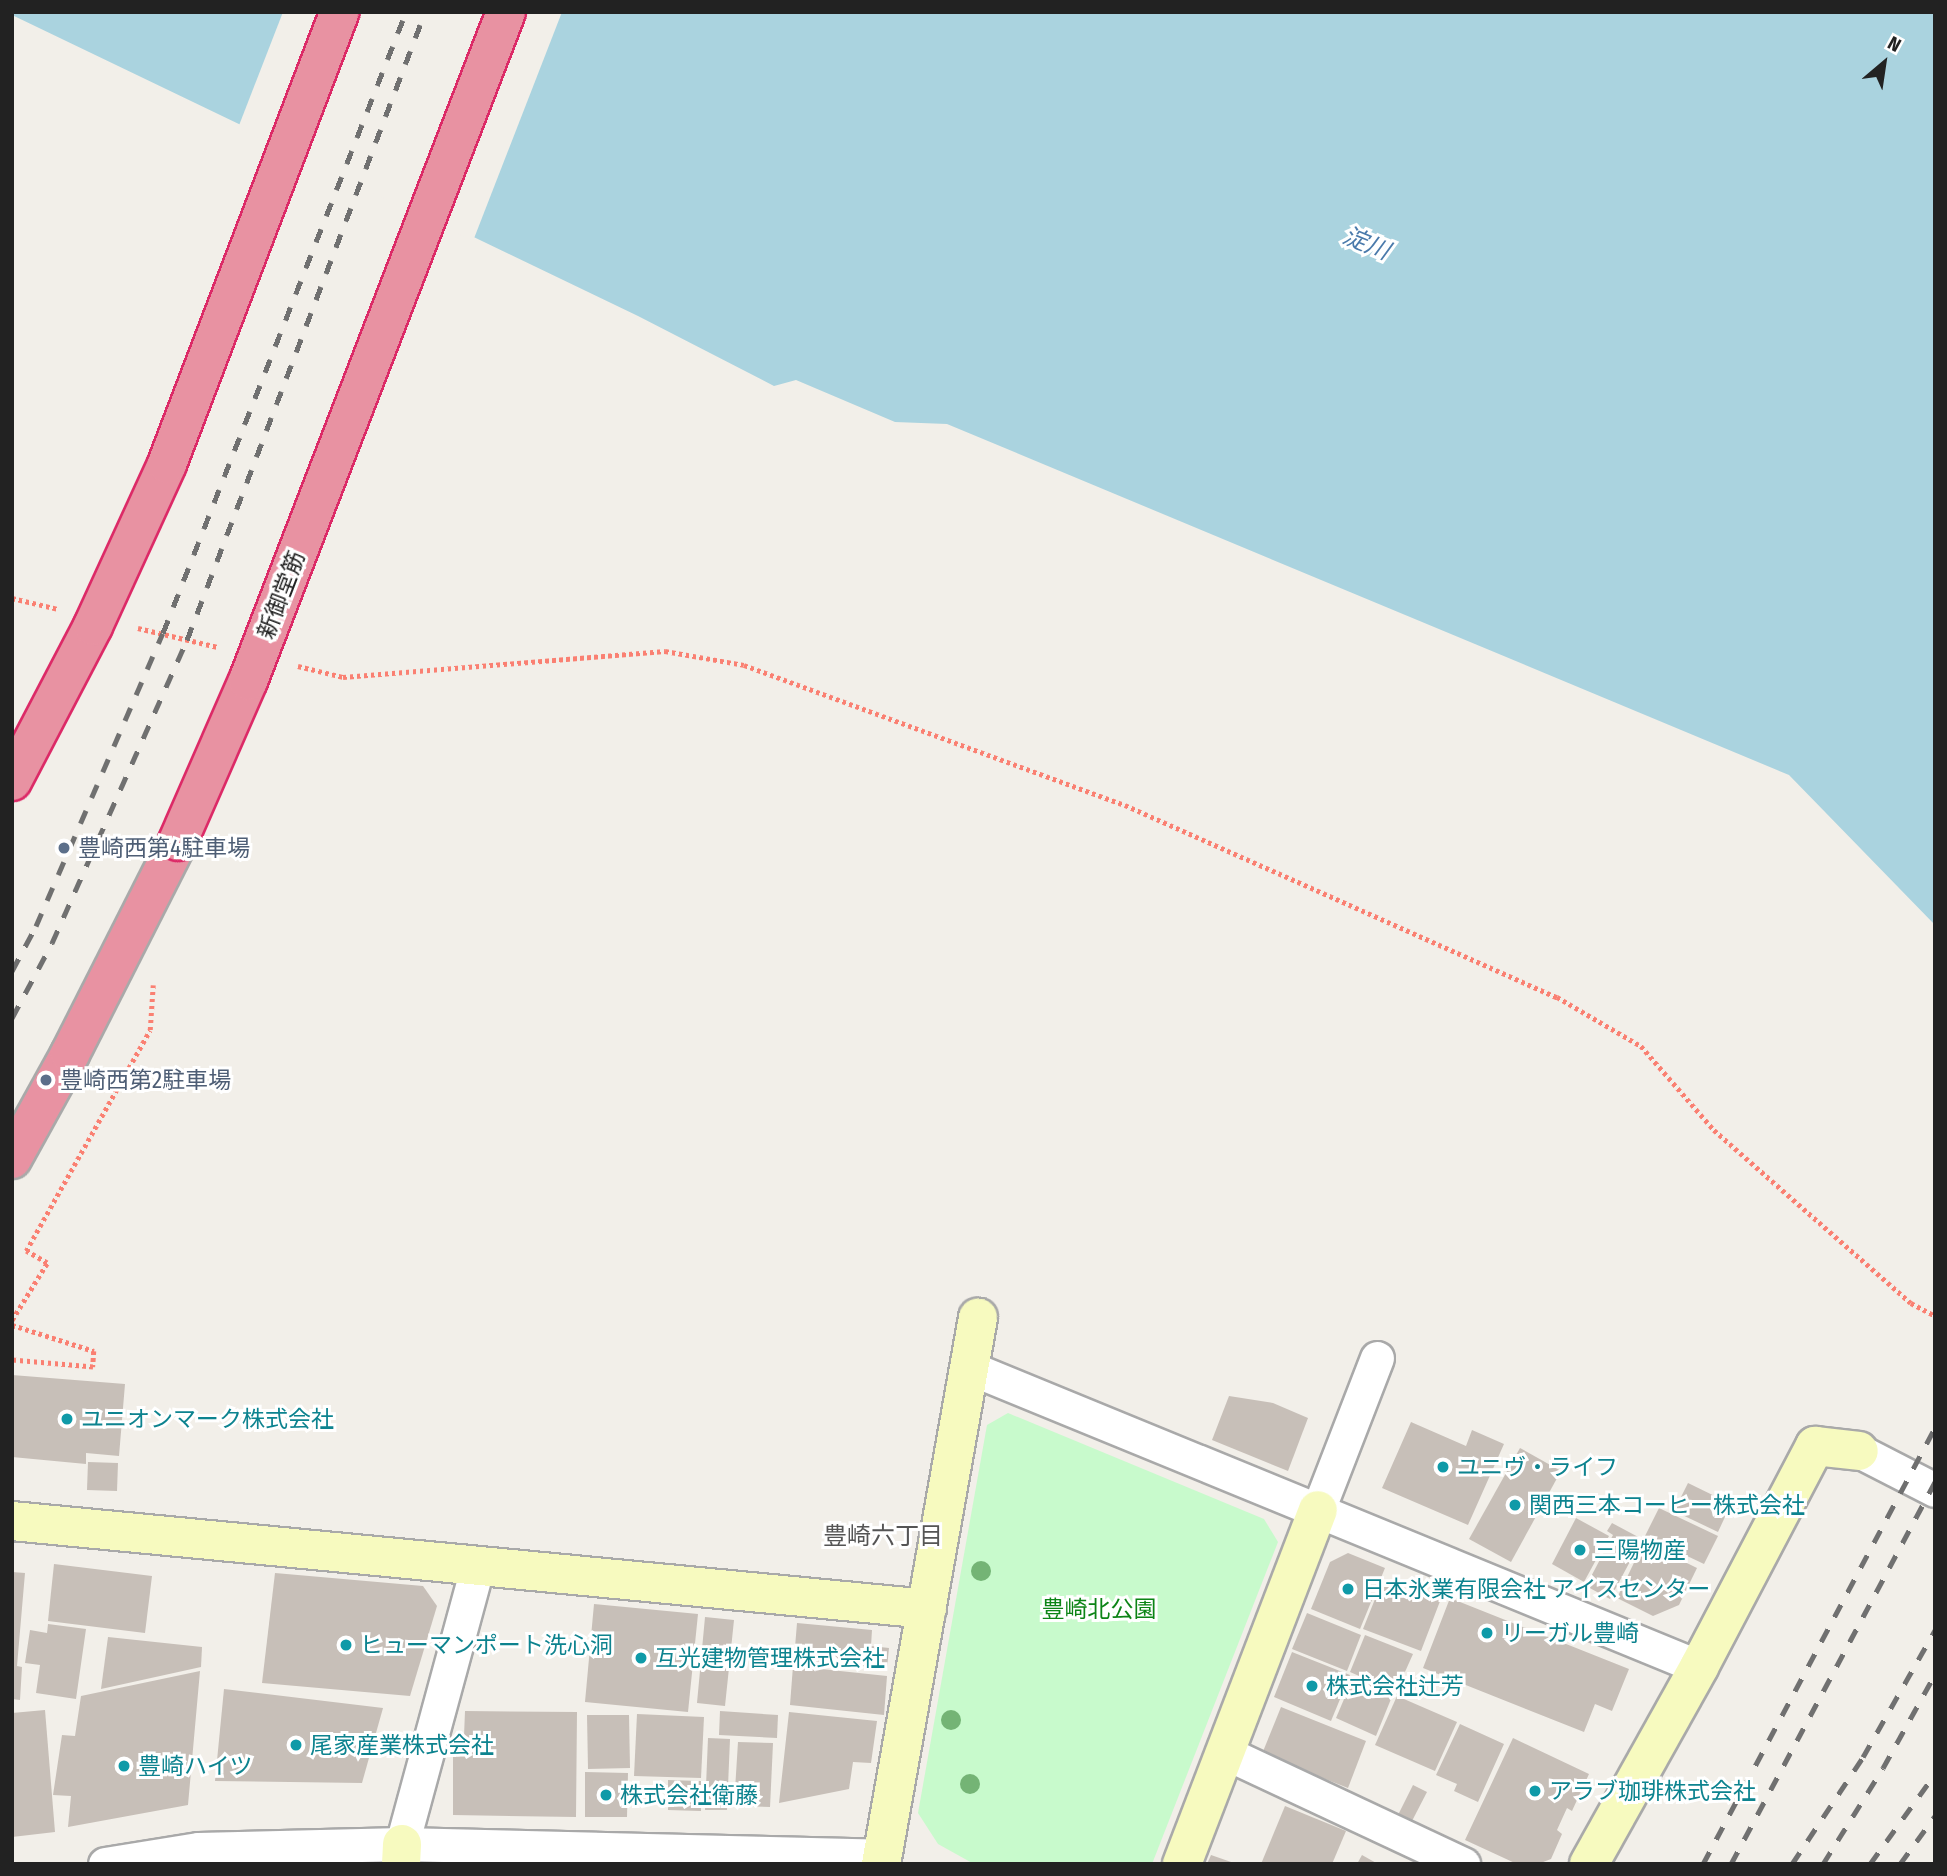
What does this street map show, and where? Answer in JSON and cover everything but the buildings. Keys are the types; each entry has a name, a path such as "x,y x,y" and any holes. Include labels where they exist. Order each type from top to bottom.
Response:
{"highway":[{"path":"12,781 93,626 167,464 340,12"},
{"name":"新御堂筋","path":"12,1159 70,1054 178,841 248,681 506,12"}],"street":[{"path":"105,1864 198,1849 887,1861 926,1609 978,1318"},
{"path":"1182,1864 1377,1358"},
{"path":"970,1368 1699,1667"},
{"path":"1590,1864 1699,1667 1815,1446 1859,1451 1935,1490"},
{"path":"12,1521 926,1609"},
{"path":"402,1854 477,1567"},
{"path":"1226,1753 1464,1864"}],"path":[{"path":"12,598 67,611"},
{"path":"132,627 225,649"},
{"path":"291,664 343,677 665,651 744,665 1125,805 1557,997 1641,1045 1714,1130 1911,1303 1935,1316"},
{"path":"12,1360 93,1367 94,1351 12,1322 47,1263 26,1251 150,1030 154,981"}],"green space":[{"name":"豊崎北公園","path":"1008,1413 1264,1519 1278,1542 1152,1864 974,1864 938,1844 918,1813 987,1425"}],"water":[{"name":"淀川","path":"12,12 1935,12 1935,925 1789,775 947,424 895,422 796,380 774,386 638,316 12,15"}],"pier":[{"path":"283,12 562,12 473,241 238,128"}],"railway":[{"path":"12,971 36,926 163,633 406,12"},
{"path":"12,1018 52,943 187,640 425,12"},
{"path":"1703,1864 1935,1427"},
{"path":"1731,1864 1935,1482"},
{"path":"1792,1864 1863,1757 1935,1630"},
{"path":"1823,1864 1883,1768 1935,1674"},
{"path":"1870,1864 1935,1774"},
{"path":"1900,1864 1935,1816"}],"place":[{"name":"豊崎西第4駐車場","path":"64,848"},
{"name":"豊崎西第2駐車場","path":"46,1080"},
{"name":"ユニオンマーク株式会社","path":"67,1419"},
{"name":"ユニヴ・ライフ","path":"1443,1467"},
{"name":"関西三本コーヒー株式会社","path":"1515,1505"},
{"name":"三陽物産","path":"1580,1550"},
{"name":"日本氷業有限会社 アイスセンター","path":"1348,1589"},
{"name":"リーガル豊崎","path":"1487,1633"},
{"name":"ヒューマンポート洗心洞","path":"346,1645"},
{"name":"互光建物管理株式会社","path":"641,1658"},
{"name":"株式会社辻芳","path":"1312,1686"},
{"name":"尾家産業株式会社","path":"296,1745"},
{"name":"豊崎ハイツ","path":"124,1766"},
{"name":"アラブ珈琲株式会社","path":"1535,1791"},
{"name":"株式会社衛藤","path":"606,1795"}],"district":[{"name":"豊崎六丁目","path":"883,1537"}]}
